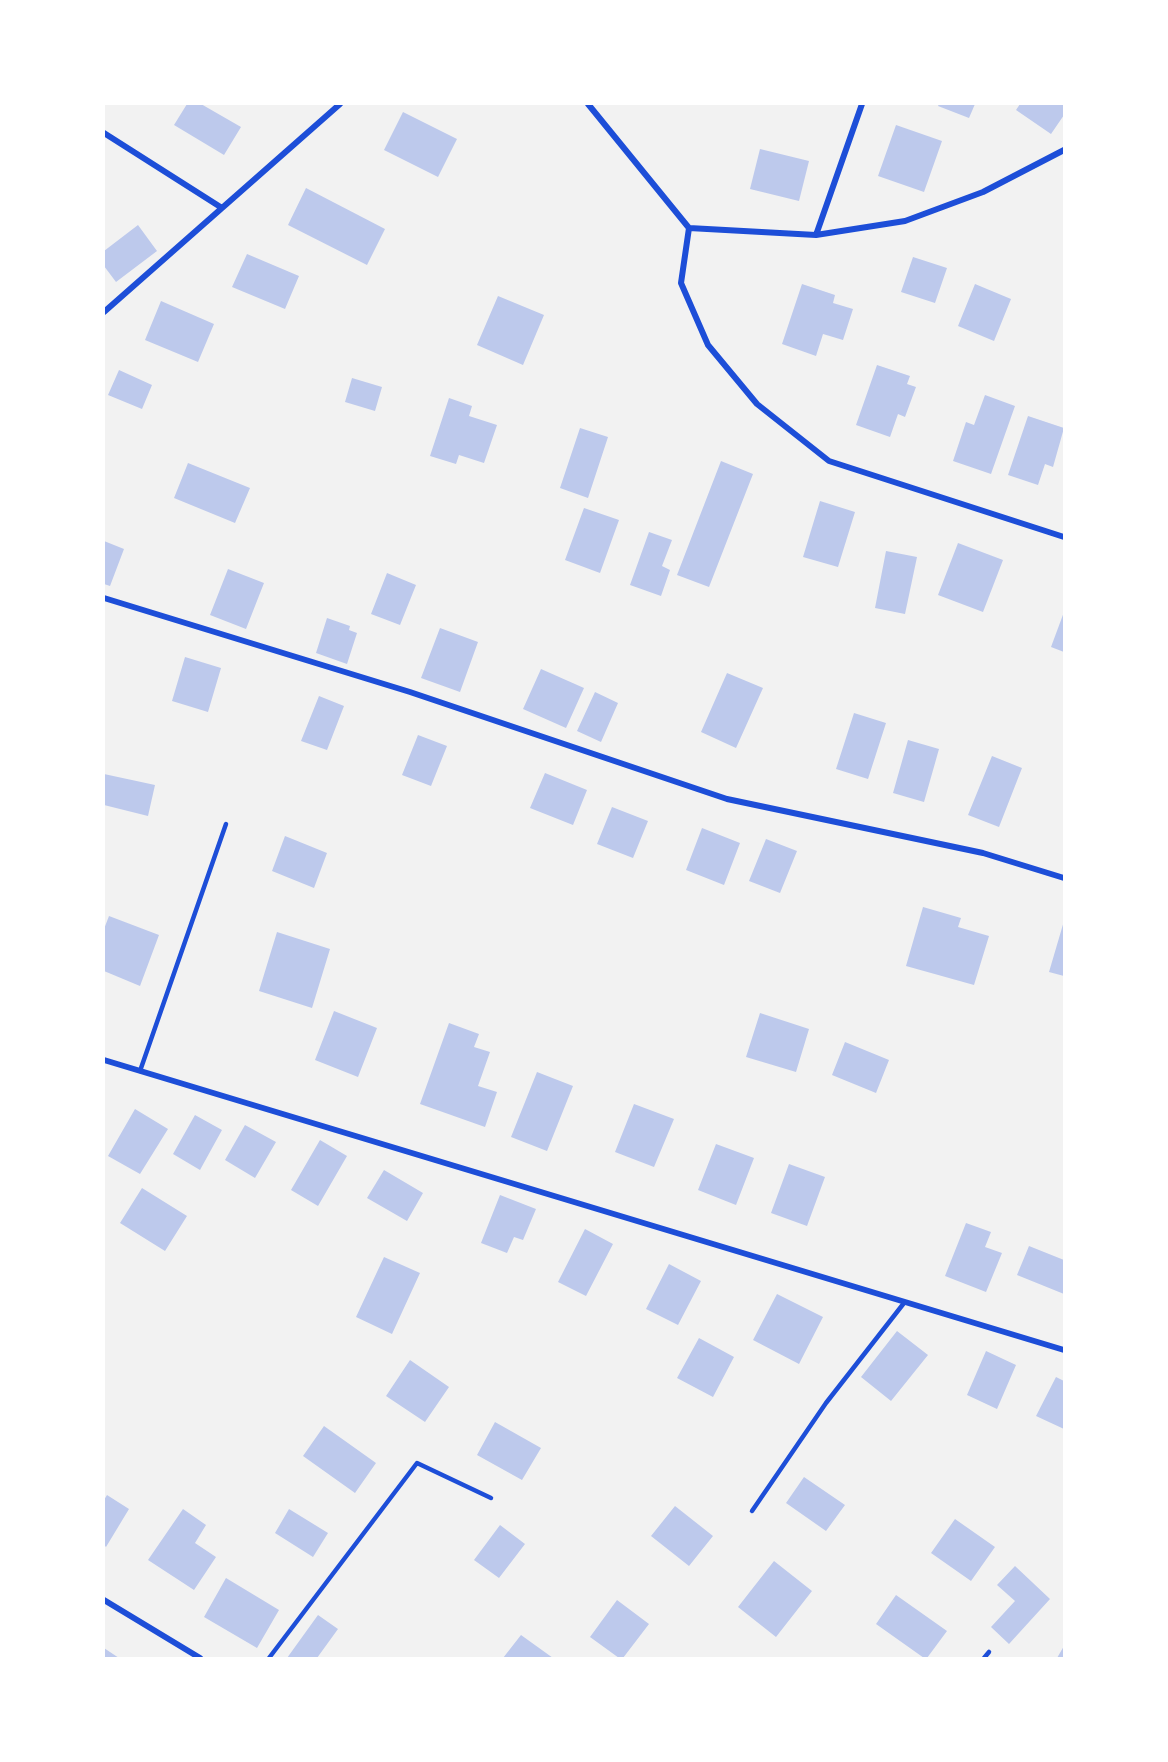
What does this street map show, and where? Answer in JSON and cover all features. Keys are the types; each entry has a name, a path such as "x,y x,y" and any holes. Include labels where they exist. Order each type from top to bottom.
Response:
{"street":[{"path":"104,312 340,104"},
{"path":"588,104 689,228 681,283 708,345 757,404 829,461 1065,537"},
{"path":"816,235 862,104"},
{"path":"104,133 222,208"},
{"path":"689,228 816,235 905,221 983,192 1065,150"},
{"path":"104,598 410,692 727,799 982,854 1065,878"},
{"path":"104,1060 1065,1350"},
{"path":"104,1600 200,1659"}],"lane":[{"path":"140,1071 226,824"},
{"path":"752,1511 826,1403 904,1303"},
{"path":"269,1659 417,1463 491,1498"},
{"path":"984,1659 989,1652"}],"building":[{"path":"187,104 201,104 241,127 224,155 174,125"},
{"path":"939,104 975,104 969,118 938,106"},
{"path":"1020,104 1064,104 1064,115 1051,134 1016,110"},
{"path":"403,112 457,139 438,177 384,150"},
{"path":"896,125 942,141 924,192 878,176"},
{"path":"760,149 809,161 799,201 750,189"},
{"path":"306,188 385,229 367,265 288,225"},
{"path":"138,225 157,251 116,282 104,266 104,251"},
{"path":"247,254 299,276 285,309 232,287"},
{"path":"913,257 947,268 935,303 901,292"},
{"path":"802,284 835,295 833,303 853,309 843,340 823,334 816,356 782,344"},
{"path":"975,284 1011,299 994,341 958,326"},
{"path":"498,296 544,315 523,365 477,345"},
{"path":"161,301 214,324 198,362 145,340"},
{"path":"877,365 910,376 907,384 916,387 905,417 898,414 890,437 856,425"},
{"path":"119,370 152,385 142,409 108,395"},
{"path":"352,378 382,387 375,411 345,402"},
{"path":"985,395 1015,406 991,474 953,461 966,422 974,425"},
{"path":"449,398 472,406 469,416 497,425 484,463 459,455 456,464 430,456"},
{"path":"1028,416 1064,428 1053,467 1045,464 1038,485 1008,475"},
{"path":"580,428 608,437 588,498 560,488"},
{"path":"721,461 753,474 709,587 677,575"},
{"path":"188,463 250,488 235,523 174,498"},
{"path":"820,501 855,512 838,567 803,557"},
{"path":"584,508 619,520 600,573 565,560"},
{"path":"649,532 672,540 662,566 670,570 661,596 630,585"},
{"path":"104,541 124,549 110,586 104,584"},
{"path":"958,543 1003,560 983,612 938,595"},
{"path":"886,551 917,557 905,614 875,608"},
{"path":"228,569 264,583 246,629 210,615"},
{"path":"387,573 416,585 400,625 371,614"},
{"path":"1064,612 1064,652 1051,647"},
{"path":"327,618 350,626 349,630 357,633 347,664 316,653"},
{"path":"440,628 478,642 460,692 421,678"},
{"path":"185,657 221,668 208,712 172,701"},
{"path":"541,669 584,688 566,728 523,709"},
{"path":"727,673 763,688 736,748 701,732"},
{"path":"595,692 618,703 601,742 577,731"},
{"path":"319,696 344,706 327,750 301,741"},
{"path":"854,713 886,723 868,779 836,769"},
{"path":"418,735 447,746 431,786 402,775"},
{"path":"908,740 939,749 924,802 893,793"},
{"path":"992,756 1022,768 999,827 968,815"},
{"path":"545,773 587,790 573,825 530,808"},
{"path":"104,774 155,785 148,816 104,805"},
{"path":"612,807 648,821 633,858 597,844"},
{"path":"702,828 740,843 724,885 686,870"},
{"path":"285,836 327,853 314,888 272,871"},
{"path":"766,839 797,851 780,893 749,881"},
{"path":"923,907 961,918 958,927 989,936 974,985 906,966"},
{"path":"109,916 159,935 140,986 104,971 104,929"},
{"path":"1064,921 1064,976 1049,972"},
{"path":"277,932 330,949 312,1008 259,991"},
{"path":"334,1011 377,1028 358,1077 315,1060"},
{"path":"760,1013 809,1029 796,1072 746,1057"},
{"path":"449,1023 479,1034 474,1047 490,1052 478,1086 497,1092 485,1127 420,1104"},
{"path":"845,1042 889,1060 876,1093 832,1075"},
{"path":"537,1072 573,1086 547,1151 511,1137"},
{"path":"634,1104 674,1119 654,1167 615,1152"},
{"path":"135,1109 168,1129 140,1174 108,1156"},
{"path":"195,1115 222,1130 200,1170 173,1154"},
{"path":"245,1125 276,1142 255,1178 225,1160"},
{"path":"320,1140 347,1156 318,1206 291,1190"},
{"path":"716,1144 754,1158 736,1205 698,1190"},
{"path":"789,1164 825,1177 807,1226 771,1213"},
{"path":"384,1170 423,1193 407,1221 367,1198"},
{"path":"142,1188 187,1216 165,1251 120,1223"},
{"path":"500,1195 536,1209 523,1240 514,1237 507,1253 481,1243"},
{"path":"966,1223 991,1232 985,1247 1002,1253 986,1292 945,1276"},
{"path":"585,1229 613,1244 586,1296 558,1282"},
{"path":"1029,1246 1064,1260 1064,1294 1017,1275"},
{"path":"384,1257 420,1273 392,1334 356,1317"},
{"path":"669,1264 701,1281 678,1325 646,1309"},
{"path":"777,1294 823,1317 799,1364 753,1340"},
{"path":"897,1331 928,1355 891,1401 861,1377"},
{"path":"699,1338 734,1357 713,1397 677,1378"},
{"path":"986,1351 1016,1365 997,1409 967,1395"},
{"path":"410,1360 449,1387 425,1422 386,1396"},
{"path":"1056,1377 1064,1381 1064,1429 1036,1416"},
{"path":"495,1422 541,1448 522,1480 477,1455"},
{"path":"324,1426 376,1463 355,1493 303,1456"},
{"path":"804,1477 845,1505 826,1531 786,1503"},
{"path":"107,1495 129,1509 106,1547 104,1545 104,1500"},
{"path":"675,1506 713,1536 689,1566 651,1536"},
{"path":"183,1509 206,1525 195,1543 216,1557 194,1590 148,1560"},
{"path":"289,1509 328,1533 313,1557 275,1533"},
{"path":"955,1519 995,1547 971,1581 931,1553"},
{"path":"500,1525 525,1544 499,1578 474,1560"},
{"path":"774,1561 812,1591 776,1637 738,1607"},
{"path":"1015,1566 1050,1599 1009,1644 991,1627 1015,1601 997,1585"},
{"path":"226,1578 279,1610 257,1648 204,1617"},
{"path":"896,1595 947,1631 927,1658 876,1624"},
{"path":"617,1600 649,1624 623,1658 619,1658 590,1637"},
{"path":"318,1615 338,1629 317,1658 287,1658"},
{"path":"521,1635 553,1658 503,1658"},
{"path":"1064,1646 1064,1658 1057,1658"},
{"path":"104,1648 119,1658 104,1658"}]}
